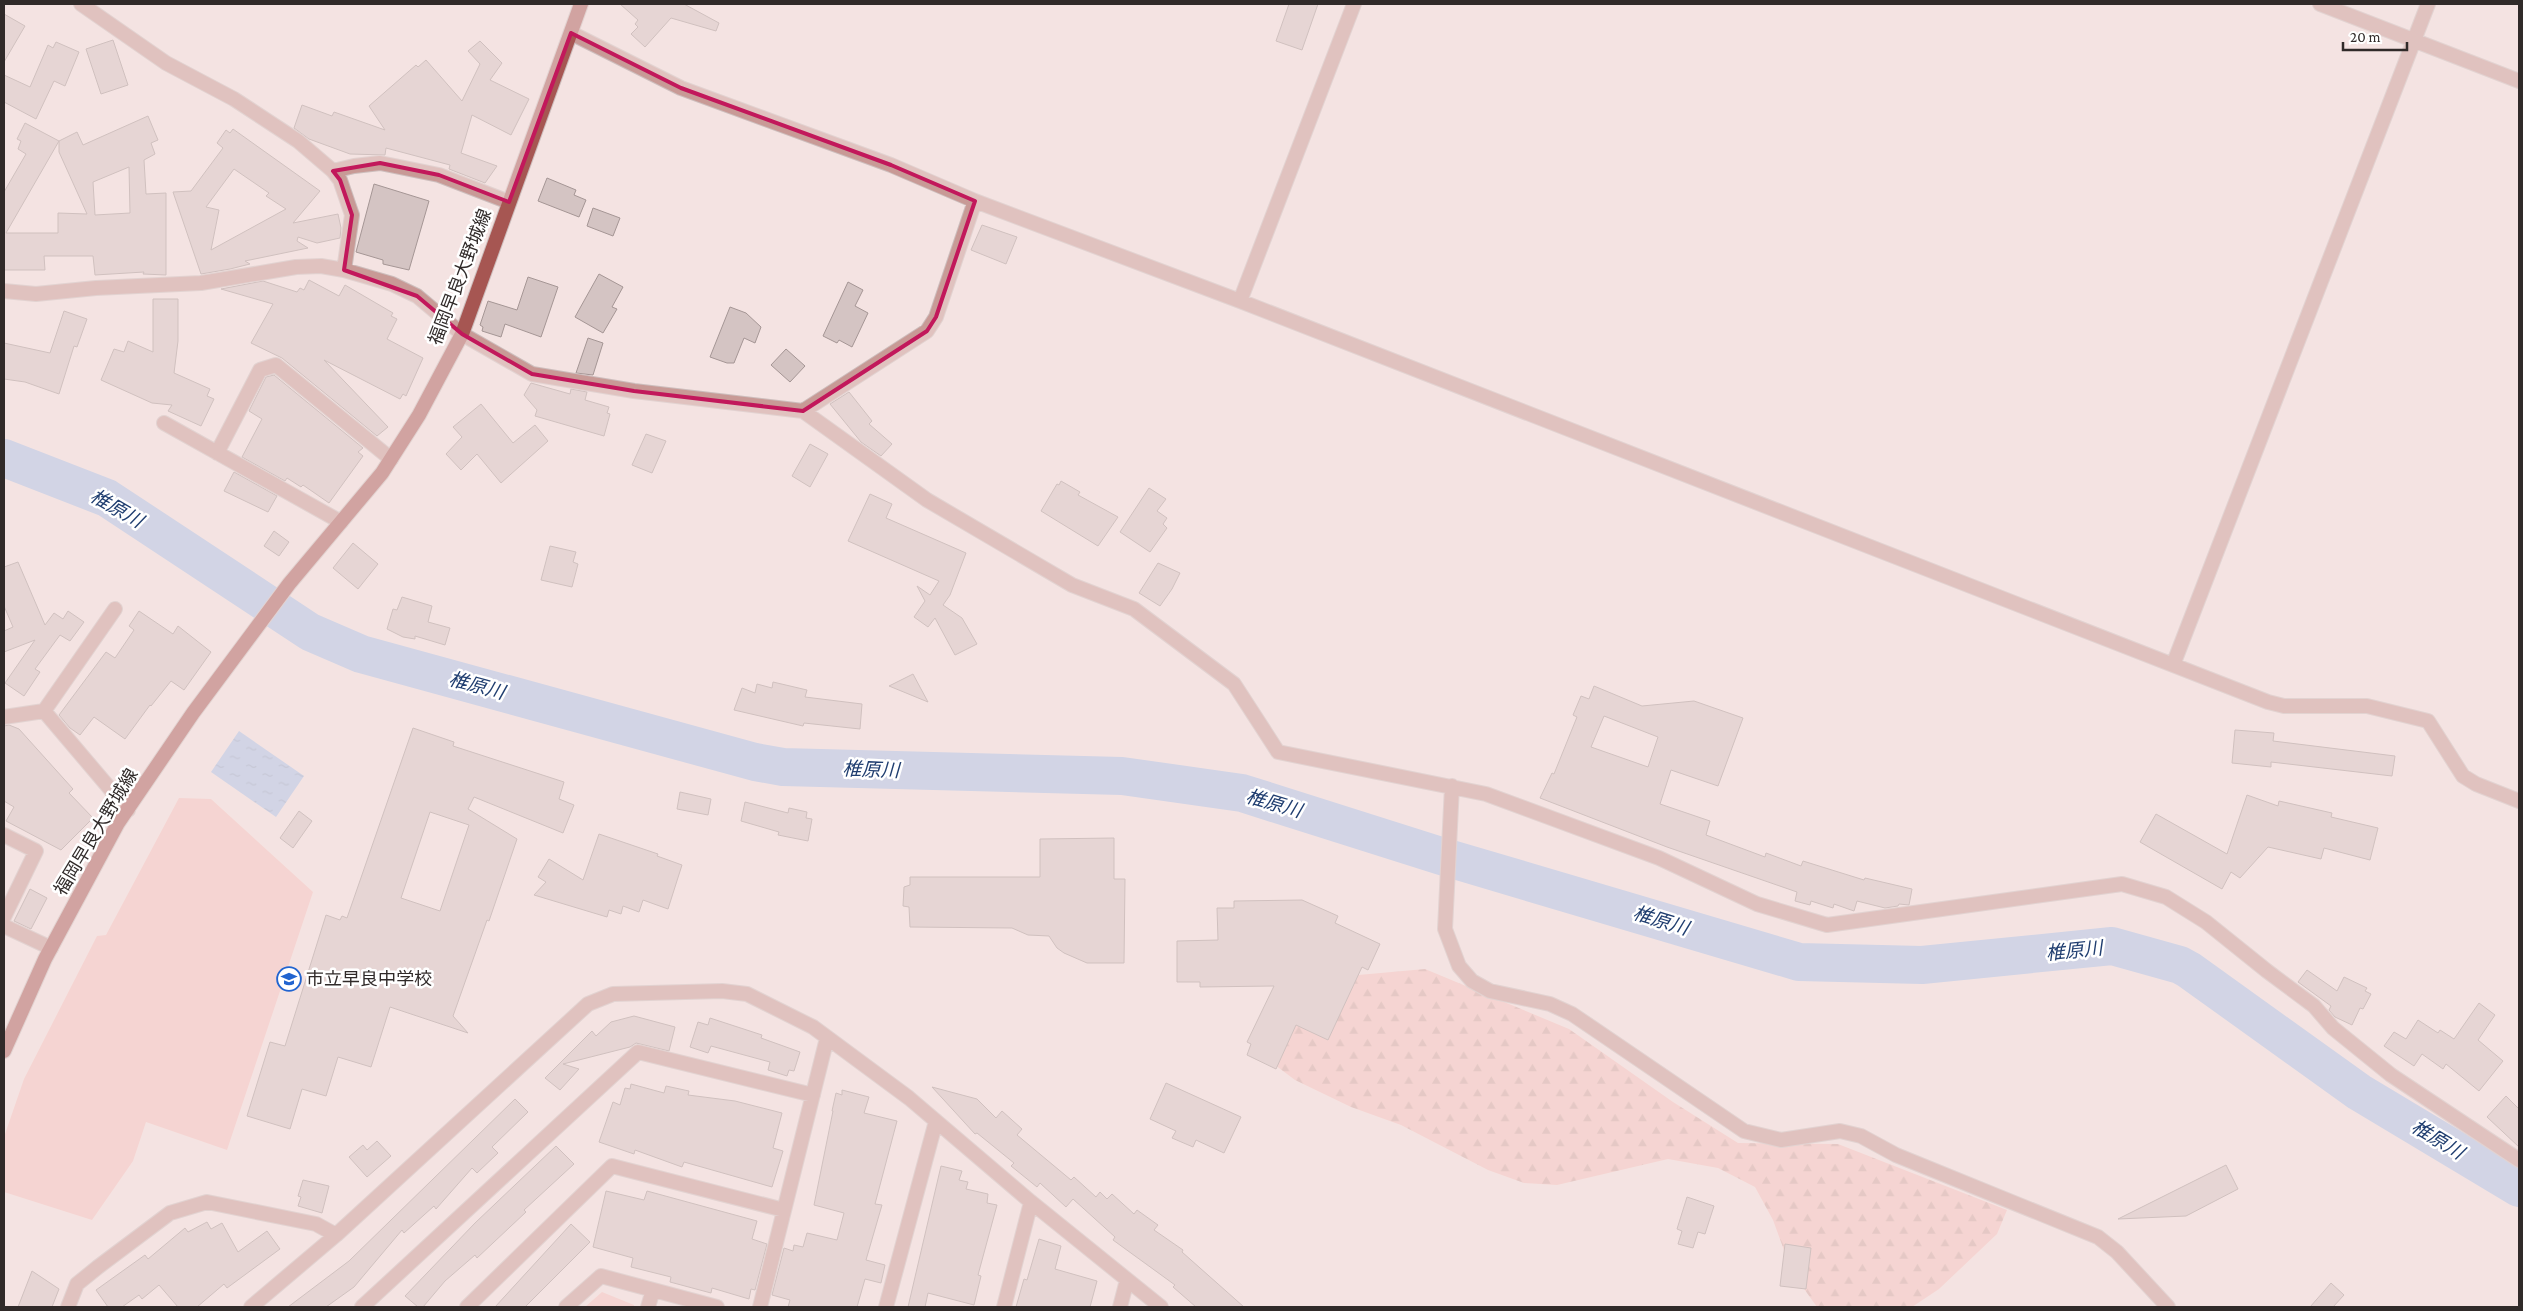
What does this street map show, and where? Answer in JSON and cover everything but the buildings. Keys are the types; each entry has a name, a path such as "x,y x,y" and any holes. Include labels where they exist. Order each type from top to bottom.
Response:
{"main road":[{"name":"福岡早良大野城線","path":"4,1051 51,948 128,810 193,713 289,584 391,459 419,415 462,334 581,4"}],"street":[{"path":"80,4 166,64 234,99 298,141 333,171 340,180 352,215 344,270"},
{"path":"1240,301 1354,4"},
{"path":"2320,4 2519,81"},
{"path":"2173,665 2428,4"},
{"path":"571,33 681,88 891,165 975,201 1240,301 2268,702 2284,706 2368,706 2428,721 2463,776 2476,784 2519,800"},
{"path":"333,171 380,163 439,175 509,202"},
{"path":"803,411 927,331 936,317 975,201"},
{"path":"4,291 36,294 96,288 201,283 296,267 321,266 344,270 392,284 417,296 462,334 532,374 634,391 803,411 927,500 1072,585 1134,609 1234,684 1278,752 1486,794 1659,858 1757,904 1826,925 1967,908 2122,884 2166,897 2206,922 2267,972 2314,1006 2333,1028 2391,1075 2519,1160"},
{"path":"217,453 260,370 276,365 391,459"},
{"path":"164,423 341,522"},
{"path":"4,717 44,711 115,609"},
{"path":"44,711 128,810"},
{"path":"1452,786 1446,929 1450,948 1459,966 1472,981 1490,991 1550,1004 1572,1014 1744,1131 1781,1140 1840,1131 1861,1136 1896,1155 2098,1237 2117,1252 2168,1307"},
{"path":"4,835 36,851 4,917"},
{"path":"4,926 51,948"},
{"path":"250,1307 336,1236 588,1004 613,994 722,991 747,994 813,1027 909,1098 1031,1202 1161,1307"},
{"path":"760,1307 827,1038"},
{"path":"362,1307 638,1052 813,1096"},
{"path":"886,1307 936,1121"},
{"path":"466,1307 612,1166 784,1210"},
{"path":"68,1307 77,1284 98,1267 170,1214 207,1202 316,1224 336,1236"},
{"path":"1004,1307 1031,1202"},
{"path":"566,1307 601,1276 717,1307"},
{"path":"1120,1307 1127,1280"},
{"path":"648,1307 653,1290"}],"highlighted area":[{"path":"571,33 681,88 891,165 975,201 936,317 927,331 803,411 634,391 532,374 462,334 417,296 344,270 352,215 340,180 333,171 380,163 439,175 509,202"}],"green space":[{"path":"179,798 211,799 313,892 227,1150 146,1122 133,1161 92,1220 4,1192 4,1137 24,1079 97,936 106,935"},
{"path":"1425,969 1569,1029 1673,1102 1738,1143 1838,1144 2007,1210 1997,1234 1939,1289 1912,1307 1817,1307 1792,1272 1773,1220 1755,1187 1718,1168 1668,1159 1557,1185 1524,1183 1488,1170 1401,1125 1351,1107 1295,1080 1267,1059 1264,1014 1347,976"},
{"path":"602,1292 634,1305 634,1307 585,1307"}],"water":[{"path":"239,731 304,776 276,817 211,772"}],"waterway":[{"name":"椎原川","path":"4,458 107,498 310,632 361,654 755,762 783,767 1122,776 1242,793 1441,856 1799,962 1922,965 2112,946 2180,965 2359,1092 2519,1188"}],"place":[{"name":"市立早良中学校","path":"289,979"}]}
